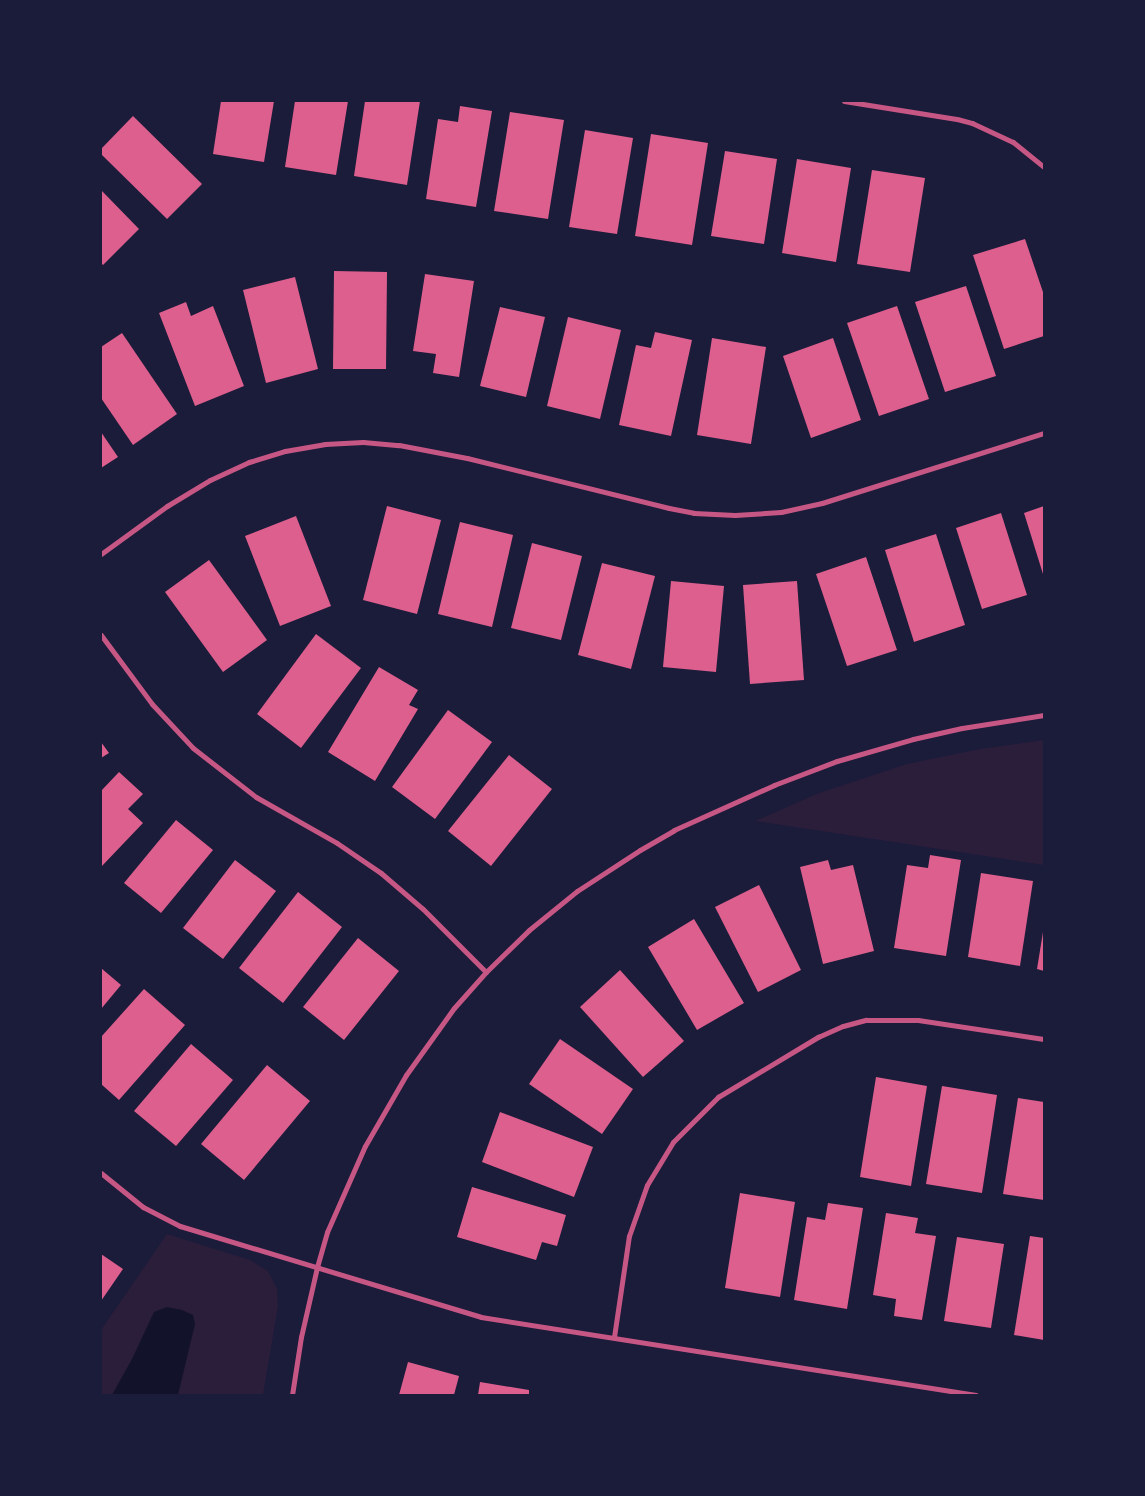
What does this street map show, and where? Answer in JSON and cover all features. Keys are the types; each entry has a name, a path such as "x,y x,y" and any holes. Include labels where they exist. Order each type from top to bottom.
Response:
{"street":[{"path":"844,101 972,123 1013,142 1044,167"},
{"path":"101,554 167,506 210,480 249,462 285,451 326,444 363,442 399,444 467,458 668,508 694,513 735,516 780,512 822,503 1044,433"},
{"path":"101,635 159,712 200,754 256,797 337,843 381,873 423,909 486,972"},
{"path":"292,1395 316,1266 340,1201 379,1119 434,1034 486,972 529,930 577,891 640,850 710,813 774,785 867,752 962,728 1044,715"},
{"path":"614,1337 629,1236 647,1185 673,1142 718,1098 818,1037 843,1026 866,1020 900,1018 1044,1039"},
{"path":"101,1173 134,1201 168,1221 481,1317 976,1395"}],"shaded area":[{"path":"1044,740 1044,865 755,821 819,793 907,764 980,749"},
{"path":"167,1234 250,1260 268,1271 277,1289 278,1306 263,1395 101,1395 101,1330"},
{"path":"167,1307 182,1310 193,1315 195,1324 178,1395 112,1395 132,1359 154,1312"}],"building":[{"path":"221,101 274,101 264,162 213,154"},
{"path":"295,101 348,101 336,175 285,167"},
{"path":"365,101 420,101 407,185 354,176"},
{"path":"460,106 492,111 476,207 426,199 438,119 458,122"},
{"path":"510,112 564,120 548,219 494,211"},
{"path":"133,116 202,184 167,219 101,154 101,149"},
{"path":"585,130 633,138 617,234 569,227"},
{"path":"651,134 708,143 692,245 635,236"},
{"path":"725,151 777,159 764,244 711,236"},
{"path":"797,159 851,168 836,262 782,253"},
{"path":"872,170 925,178 910,272 857,264"},
{"path":"101,190 139,229 103,265 101,263"},
{"path":"1025,239 1044,295 1044,336 1004,349 973,255"},
{"path":"334,271 387,272 386,369 333,369"},
{"path":"425,274 474,281 459,377 433,373 436,354 413,351"},
{"path":"295,277 318,369 266,383 243,290"},
{"path":"966,286 996,376 945,392 915,302"},
{"path":"186,302 191,316 213,306 244,386 195,406 159,313"},
{"path":"897,306 929,399 879,416 847,323"},
{"path":"500,307 545,317 526,397 480,386"},
{"path":"568,317 621,330 600,419 547,406"},
{"path":"655,332 692,340 671,436 619,425 636,345 651,348"},
{"path":"122,333 177,414 133,445 101,398 101,347"},
{"path":"712,338 766,347 751,444 697,435"},
{"path":"833,338 861,420 811,438 783,356"},
{"path":"101,432 118,457 101,468"},
{"path":"387,506 441,520 417,614 363,600"},
{"path":"1044,506 1044,574 1043,574 1024,513"},
{"path":"1001,513 1027,595 982,609 956,528"},
{"path":"296,516 331,606 280,626 245,536"},
{"path":"460,522 513,535 492,627 438,614"},
{"path":"936,534 965,625 914,642 885,550"},
{"path":"532,543 582,556 561,640 511,628"},
{"path":"866,557 897,650 847,666 816,574"},
{"path":"209,560 267,640 223,672 165,592"},
{"path":"602,563 655,576 631,669 578,655"},
{"path":"671,581 724,586 716,672 663,667"},
{"path":"797,581 804,680 750,684 743,585"},
{"path":"316,634 361,668 301,748 257,714"},
{"path":"379,667 418,690 409,705 418,709 375,781 328,752"},
{"path":"448,710 492,742 435,819 392,787"},
{"path":"101,742 109,753 101,758"},
{"path":"509,755 552,789 491,866 448,831"},
{"path":"119,772 143,794 128,809 143,823 101,867 101,791"},
{"path":"176,820 213,850 161,913 124,883"},
{"path":"930,855 961,860 946,956 894,948 907,865 928,868"},
{"path":"235,860 276,891 223,959 183,928"},
{"path":"828,860 831,870 853,865 874,951 823,964 800,867"},
{"path":"981,873 1033,881 1020,966 968,957"},
{"path":"759,885 801,970 758,992 715,907"},
{"path":"298,892 342,927 283,1003 239,968"},
{"path":"694,919 744,1003 697,1030 648,947"},
{"path":"1044,932 1044,971 1037,969"},
{"path":"358,938 399,971 344,1040 303,1007"},
{"path":"101,968 121,985 101,1009"},
{"path":"620,970 684,1041 643,1077 580,1007"},
{"path":"144,989 185,1025 119,1100 101,1084 101,1037"},
{"path":"560,1039 633,1089 602,1134 529,1084"},
{"path":"191,1044 233,1080 176,1146 134,1111"},
{"path":"267,1065 310,1101 244,1180 201,1144"},
{"path":"876,1077 927,1086 911,1186 860,1177"},
{"path":"942,1086 997,1095 982,1193 926,1184"},
{"path":"1018,1098 1044,1102 1044,1200 1003,1194"},
{"path":"500,1112 593,1147 574,1197 482,1162"},
{"path":"472,1187 566,1215 557,1246 542,1242 536,1260 457,1237"},
{"path":"740,1193 795,1202 780,1297 725,1288"},
{"path":"828,1203 863,1208 847,1309 794,1300 807,1217 825,1220"},
{"path":"886,1213 918,1218 915,1233 936,1236 922,1320 894,1316 896,1299 873,1295"},
{"path":"1030,1236 1044,1238 1044,1340 1014,1335"},
{"path":"957,1237 1004,1244 991,1328 944,1321"},
{"path":"101,1254 123,1269 101,1301"},
{"path":"408,1362 459,1376 454,1395 399,1395"},
{"path":"480,1382 529,1390 529,1395 478,1395"}]}
